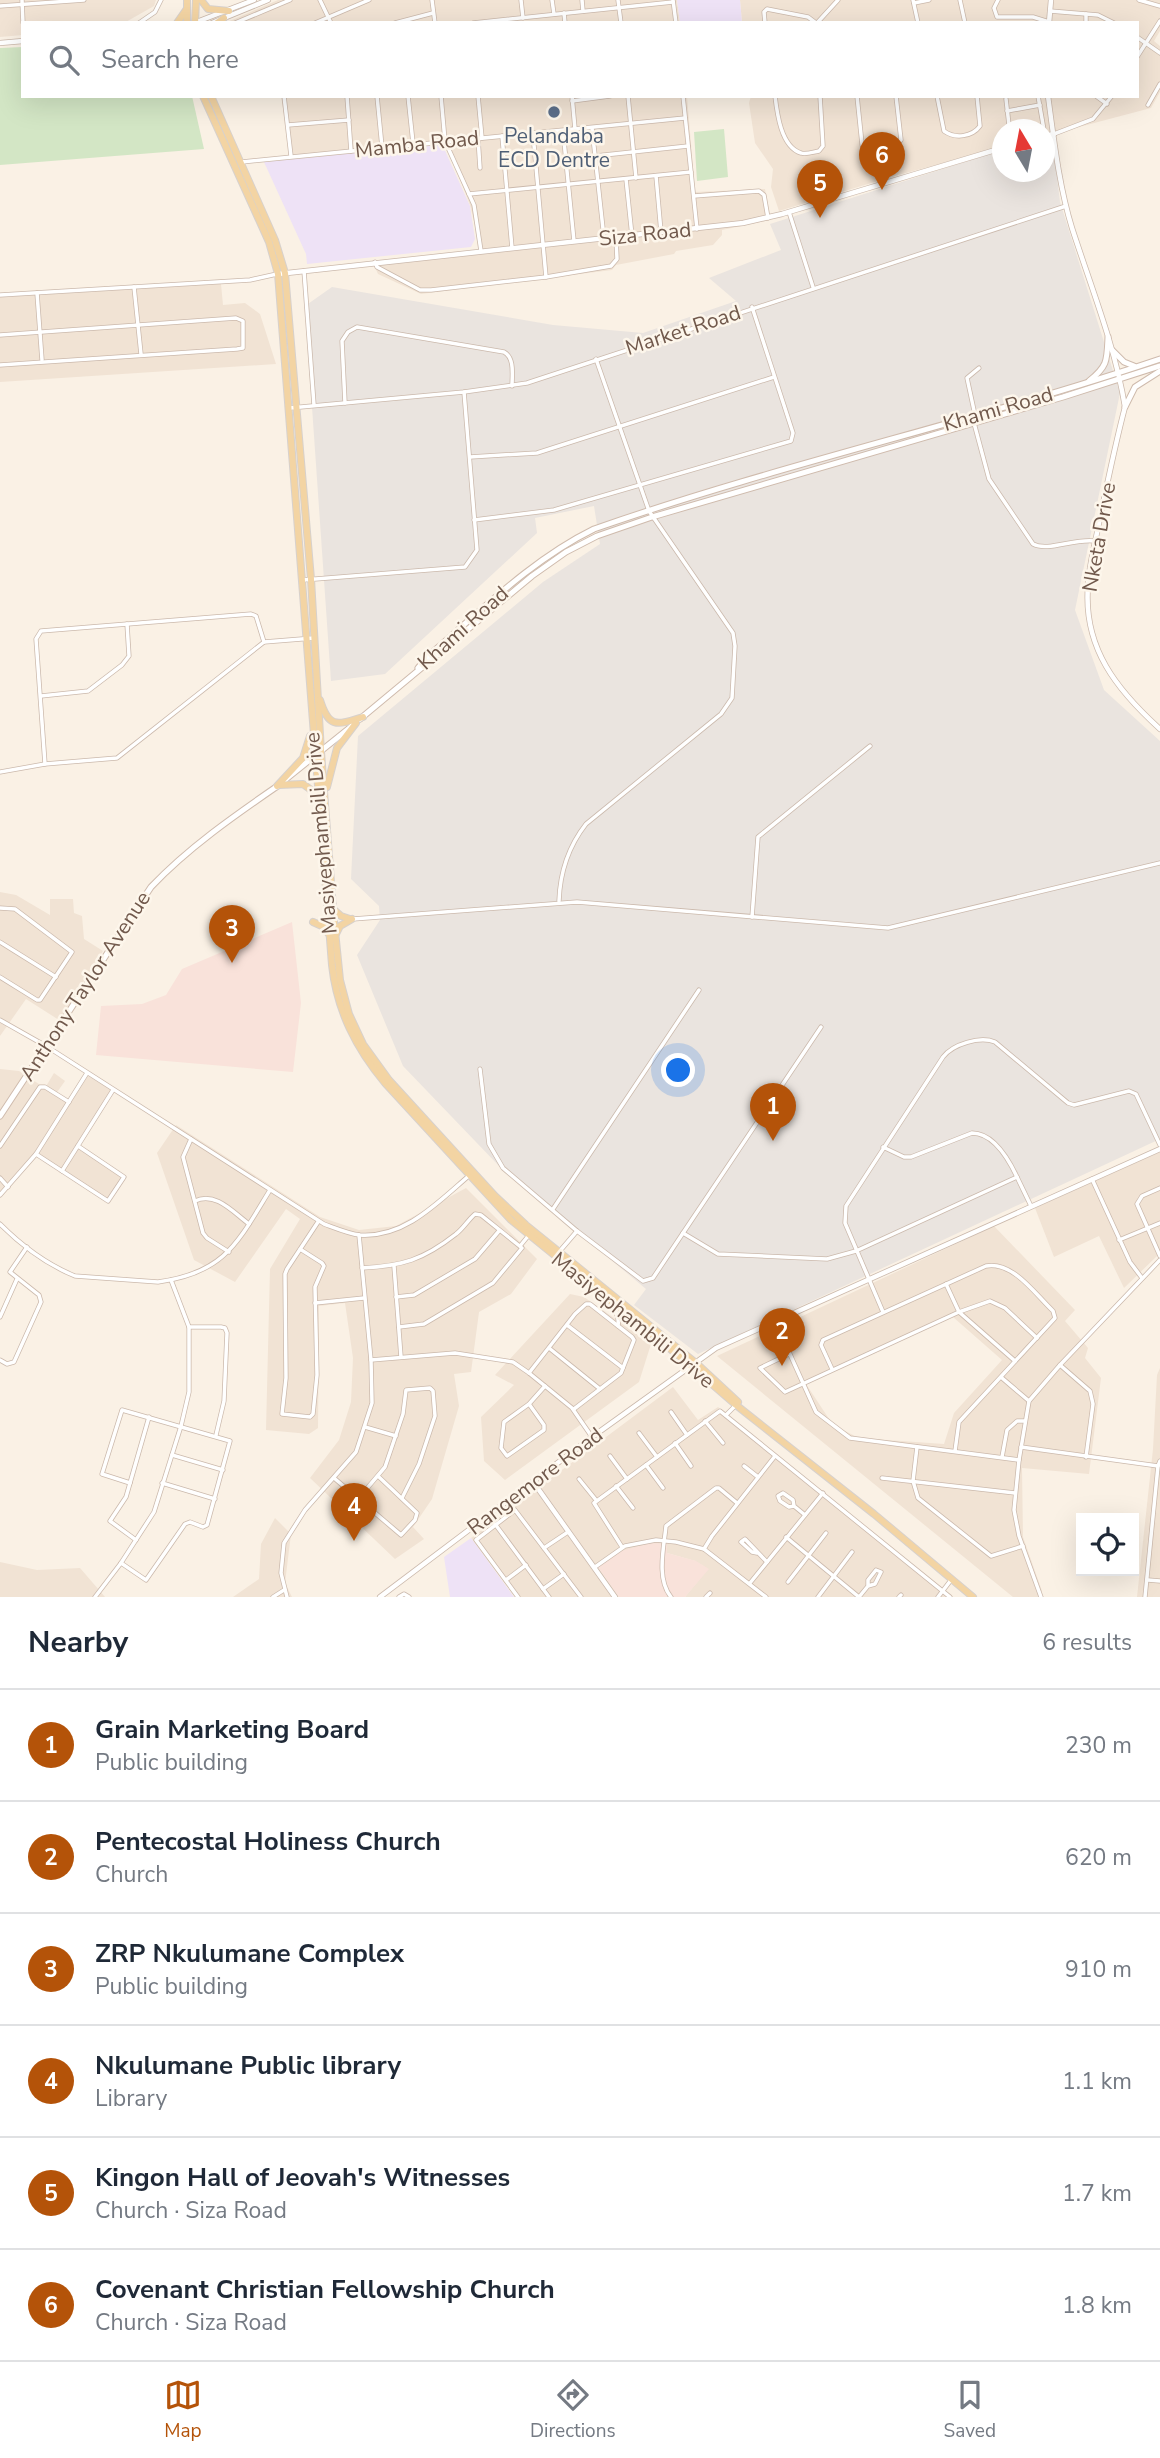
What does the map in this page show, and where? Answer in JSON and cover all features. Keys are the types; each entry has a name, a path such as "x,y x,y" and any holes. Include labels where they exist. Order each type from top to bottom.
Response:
{"main road":[{"path":"187,0 187,21"},
{"path":"195,21 196,0"},
{"path":"201,0 208,9 229,10"},
{"path":"178,21 186,10"},
{"name":"Masiyephambili Drive","path":"208,99 275,240 282,274 307,579 311,723 318,755"},
{"name":"Masiyephambili Drive","path":"208,99 232,164 282,274"},
{"path":"1083,385 1105,367 1108,337"},
{"path":"1112,350 1128,365 1139,366"},
{"name":"Khami Road","path":"974,418 1119,376 1160,359"},
{"path":"1125,407 1139,383 1160,368"},
{"name":"Khami Road","path":"356,723 414,673 438,648 546,557 594,529 1083,385 1160,368"},
{"name":"Masiyephambili Drive","path":"310,638 318,692 318,755 335,989 343,1015 358,1047 385,1083 511,1220 694,1364 746,1411 969,1596"},
{"path":"318,692 329,720 339,723 363,716"},
{"path":"277,786 303,758 309,743 311,723"},
{"path":"277,786 303,784 322,795 337,748 356,723"},
{"name":"Anthony Taylor Avenue","path":"0,1116 150,887 212,833 318,755 356,723"},
{"path":"330,910 351,919 332,935 324,927 312,923 330,910"},
{"name":"Masiyephambili Drive","path":"470,1174 557,1254 694,1364 736,1405 746,1411"}],"street":[{"path":"0,6 22,2 84,0"},
{"path":"142,21 155,12 162,0"},
{"path":"200,21 254,0"},
{"path":"218,21 268,0"},
{"path":"240,21 290,0"},
{"path":"320,0 330,21"},
{"path":"319,21 369,0"},
{"path":"432,0 435,21"},
{"path":"521,0 523,18"},
{"path":"552,0 554,14"},
{"path":"582,0 583,11"},
{"path":"618,0 621,21"},
{"path":"918,21 914,1 929,0"},
{"path":"960,0 965,21"},
{"path":"998,0 994,8 997,17 1024,16 1045,21"},
{"path":"1049,21 1051,0"},
{"path":"1139,0 1160,6"},
{"path":"505,21 673,1 676,21"},
{"path":"819,21 835,1"},
{"path":"22,2 23,21"},
{"path":"765,21 764,12 770,9 814,21"},
{"path":"1050,11 1098,15 1110,21"},
{"path":"402,21 433,13"},
{"path":"564,13 565,21"},
{"path":"1086,14 1086,21"},
{"path":"534,16 535,21"},
{"path":"1139,54 1160,21"},
{"path":"1139,38 1160,52"},
{"path":"0,43 21,41"},
{"path":"1148,106 1160,84"},
{"path":"284,98 291,156"},
{"path":"346,98 351,151"},
{"path":"377,98 382,147"},
{"path":"408,98 413,143"},
{"path":"441,98 445,141 477,216 481,251"},
{"path":"478,98 480,168"},
{"path":"572,98 575,129"},
{"path":"628,98 636,178"},
{"path":"683,98 697,229"},
{"path":"775,98 782,131 792,147 805,153 819,151 823,146 820,98"},
{"path":"857,98 863,149 890,147 901,140 897,98"},
{"path":"937,98 944,131 960,136 973,133 980,126 977,98"},
{"path":"1038,98 1042,119"},
{"path":"1048,98 1052,119"},
{"path":"1099,98 1107,104"},
{"path":"1055,134 1093,119 1111,98"},
{"path":"1006,99 1008,119"},
{"path":"1007,111 1040,105"},
{"name":"Mamba Road","path":"232,164 413,143 685,118"},
{"path":"288,125 349,120"},
{"path":"592,128 604,239"},
{"path":"563,131 574,241"},
{"path":"533,134 546,277"},
{"path":"502,136 513,248"},
{"path":"1055,140 1066,206 1112,350 1125,407"},
{"path":"595,156 688,146"},
{"name":"Siza Road","path":"282,274 697,229 768,218 992,151"},
{"path":"469,194 691,172"},
{"path":"656,176 661,232"},
{"path":"626,179 632,236"},
{"path":"694,196 759,191 765,196 768,218"},
{"name":"Market Road","path":"293,407 464,392 534,381 752,307 1066,206"},
{"path":"789,212 813,287"},
{"path":"375,262 377,267 420,290 546,277 595,270 614,264 617,258 616,237"},
{"path":"304,270 314,405"},
{"path":"0,295 250,280 282,274"},
{"path":"134,287 141,355"},
{"path":"37,293 42,361"},
{"path":"474,520 554,510 791,441 793,433 752,307"},
{"path":"0,335 236,318 243,321 243,348 0,365"},
{"path":"345,403 342,341 351,329 360,326 504,352 511,360 512,386"},
{"path":"559,901 562,870 576,837 586,824 721,714 732,698 735,646 733,633 651,514 596,359"},
{"path":"979,368 967,378 989,479 1033,544 1045,548 1079,540 1095,541"},
{"path":"470,457 537,453 774,377"},
{"path":"307,579 465,566 475,555 477,550 464,392"},
{"name":"Nketa Drive","path":"1125,407 1095,541 1087,593 1095,643 1111,678 1160,729"},
{"path":"45,765 36,639 41,631 251,614 256,615 259,621 264,642"},
{"path":"40,696 90,690 122,665 129,656 127,624"},
{"path":"0,772 117,758 264,642 310,638"},
{"path":"752,917 758,837 870,746"},
{"path":"331,921 559,901 888,928 1160,863"},
{"path":"0,908 15,909 71,949 71,955 43,998 37,1000 0,977"},
{"path":"0,942 56,977"},
{"path":"553,1209 699,990"},
{"path":"0,1020 46,1046 318,1221 359,1235 399,1229 419,1217 470,1174"},
{"path":"480,1069 487,1136 503,1168 577,1231 646,1281 653,1278 821,1027"},
{"path":"883,1312 845,1223 846,1206 951,1049 988,1039 995,1042 1071,1104 1078,1105 1129,1091 1136,1094 1160,1147"},
{"path":"0,1195 36,1154 88,1073"},
{"path":"0,1146 40,1087 45,1087 69,1102"},
{"path":"62,1171 113,1090"},
{"path":"883,1147 904,1157 911,1157 978,1133 995,1144 1006,1156 1031,1206"},
{"path":"192,1139 183,1157 205,1236 229,1252"},
{"path":"36,1154 105,1200 111,1199 124,1177 78,1146"},
{"name":"Rangemore Road","path":"380,1597 592,1437 716,1348 1160,1147"},
{"path":"683,1233 713,1252 724,1255 827,1259 856,1251 1017,1177"},
{"path":"0,1178 8,1187"},
{"path":"1092,1179 1119,1240 1142,1278"},
{"path":"1041,1597 1015,1517 1019,1460 1030,1401 1160,1258 1138,1201 1142,1196 1160,1188"},
{"path":"0,1224 27,1247 64,1272 75,1276 134,1281 171,1280 216,1264 229,1252 270,1189"},
{"path":"195,1201 203,1197 213,1198 249,1224"},
{"path":"362,1268 394,1266 412,1261 455,1236 475,1214 481,1215 520,1247"},
{"path":"300,1249 323,1265 315,1287 317,1375 313,1414 310,1417 282,1414 286,1378 285,1274 300,1249 318,1221"},
{"path":"1119,1240 1160,1223"},
{"path":"396,1297 413,1295 477,1258 499,1231"},
{"path":"557,1254 577,1231"},
{"path":"287,1597 281,1567 284,1543 305,1510 356,1452 372,1403 371,1360 359,1235"},
{"path":"399,1327 424,1324 493,1283 522,1250 520,1247 529,1235"},
{"path":"0,1360 7,1364 14,1362 41,1302 39,1295 10,1272 27,1247"},
{"path":"394,1266 401,1357"},
{"path":"832,1369 821,1345 823,1340 986,1266 1005,1267 1055,1312 1055,1318 960,1422 955,1451"},
{"path":"0,1317 17,1279"},
{"path":"95,1597 121,1563 153,1512 181,1426 189,1392 189,1327 171,1280"},
{"path":"946,1284 959,1312 1015,1362"},
{"path":"315,1303 364,1298"},
{"path":"614,1302 613,1308 619,1316 618,1326"},
{"path":"789,1354 762,1367 761,1370 785,1392 985,1302 995,1302 1005,1308 1037,1338"},
{"path":"529,1373 583,1306 588,1304 618,1326 634,1340 623,1368 574,1409"},
{"path":"775,1321 816,1412 850,1438 1019,1460"},
{"path":"567,1325 623,1368"},
{"path":"189,1327 221,1327 225,1328 227,1333 224,1401 216,1435"},
{"path":"549,1348 600,1389"},
{"path":"371,1360 452,1353 513,1362 574,1409 592,1437"},
{"path":"1060,1365 1090,1391 1092,1396 1086,1457"},
{"path":"1002,1378 1030,1401"},
{"path":"529,1404 545,1429 508,1456 500,1448 503,1424 529,1404 545,1386"},
{"path":"358,1499 385,1467 404,1411 406,1390 432,1388 435,1416 415,1472 402,1498"},
{"path":"726,1415 736,1405"},
{"path":"121,1563 143,1580 150,1578 185,1524 190,1522 203,1527 207,1525 230,1441 122,1410 101,1471 104,1475 130,1483"},
{"path":"622,1547 594,1504 596,1500 718,1411 950,1597"},
{"path":"671,1412 687,1435"},
{"path":"136,1540 110,1521 126,1497 149,1417"},
{"path":"705,1421 723,1443"},
{"path":"1002,1457 1007,1430 1014,1422 1025,1421"},
{"path":"365,1427 396,1436"},
{"path":"639,1433 657,1457"},
{"path":"674,1443 691,1466"},
{"path":"917,1447 913,1481 918,1498 991,1556 1023,1546"},
{"path":"1021,1447 1086,1457 1159,1463 1157,1518 1145,1597"},
{"path":"172,1455 223,1470"},
{"path":"610,1456 627,1479"},
{"path":"704,1549 775,1456"},
{"path":"646,1465 663,1488"},
{"path":"744,1466 758,1477"},
{"path":"334,1478 401,1535 417,1514 379,1477"},
{"path":"882,1478 1015,1493"},
{"path":"579,1479 596,1500"},
{"path":"162,1483 215,1499"},
{"path":"534,1483 615,1597"},
{"path":"616,1486 633,1508"},
{"path":"671,1597 664,1578 664,1540 667,1524 716,1488 737,1503"},
{"path":"794,1506 789,1507 780,1501 778,1496 782,1493 793,1500 794,1506 805,1515"},
{"path":"750,1583 823,1493"},
{"path":"518,1597 477,1540 516,1510 581,1597"},
{"path":"495,1524 549,1597"},
{"path":"544,1548 568,1532"},
{"path":"788,1582 826,1533"},
{"path":"786,1537 859,1597 869,1586 875,1584 881,1572 876,1570 868,1580 869,1586"},
{"path":"757,1553 741,1543 743,1539 767,1562"},
{"path":"596,1567 622,1547 664,1540 704,1549 766,1597"},
{"path":"1151,1548 1160,1549"},
{"path":"818,1597 852,1552"},
{"path":"506,1580 526,1565"},
{"path":"544,1589 564,1574"},
{"path":"938,1597 951,1580"},
{"path":"1147,1580 1160,1581"},
{"path":"273,1597 284,1590"},
{"path":"706,1597 710,1592"},
{"path":"398,1597 404,1594 409,1597"}],"shaded area":[{"path":"0,0 156,0 154,6 128,21 21,21 21,35 0,37"},
{"path":"278,0 677,0 680,21 230,21"},
{"path":"677,0 740,0 742,21 680,21"},
{"path":"740,0 1160,0 1160,31 1154,41 1160,46 1160,92 1151,108 1055,133 1055,119 992,119 992,150 779,211 771,187 773,169 755,143 750,98 1139,98 1139,21 742,21"},
{"path":"281,98 687,98 695,192 765,189 770,220 722,230 722,235 713,245 616,265 612,270 421,294 378,274 374,265 481,251 470,205 445,141 291,156"},
{"path":"442,144 470,206 475,239 471,247 307,264 306,254 264,162"},
{"path":"992,153 992,182 1055,182 1055,161 1060,202 1120,393 1075,610 1104,690 1160,741 1160,1139 698,1354 634,1305 646,1289 500,1167 403,1066 357,955 380,920 379,906 351,879 358,736 543,582 600,544 594,506 535,518 537,533 385,674 331,681 305,306 332,287 553,325 643,333 736,301 709,278 781,250 770,224"},
{"path":"221,284 223,305 245,303 260,314 276,364 0,382 0,297"},
{"path":"0,892 16,895 50,915 50,899 73,899 74,913 82,916 84,939 103,951 59,1020 26,999 0,1036"},
{"path":"292,922 301,1003 293,1072 96,1055 101,1006 142,1004 166,995 182,969"},
{"path":"0,1069 19,1071 45,1088 54,1073 65,1081 55,1095 70,1104 88,1076 111,1090 76,1146 123,1177 108,1199 35,1153 0,1193"},
{"path":"176,1125 320,1217 359,1230 396,1226 466,1188 537,1259 511,1294 479,1312 471,1372 454,1374 459,1406 432,1499 413,1527 424,1539 395,1559 310,1478 339,1440 351,1402 353,1358 345,1303 319,1306 318,1428 309,1434 266,1430 270,1269 300,1219 286,1209 235,1282 194,1260 157,1153"},
{"path":"1160,1152 1160,1257 1158,1255 1124,1288 1099,1236 1054,1257 1035,1208"},
{"path":"994,1226 1075,1310 1065,1321 1088,1348 1085,1358 1101,1378 1089,1474 1022,1468 1023,1537 1042,1591 1038,1597 1013,1597 717,1356","holes":["953,1317 1002,1360 954,1413 944,1444 859,1438 833,1425 806,1384"]},
{"path":"570,1294 584,1297 651,1344 639,1382 505,1480 484,1461 481,1417 514,1385 495,1375"},
{"path":"1160,1368 1160,1597 1137,1597 1153,1449 1157,1375"},
{"path":"673,1387 698,1420 718,1407 953,1597 685,1597 708,1569 695,1561 667,1553 598,1567 619,1597 515,1597 471,1538"},
{"path":"275,1518 291,1534 285,1583 292,1597 233,1597 259,1579 261,1544"},
{"path":"471,1538 514,1597 450,1597 444,1557"},
{"path":"650,1543 667,1544 667,1553 696,1561 709,1569 685,1597 619,1597 598,1567 621,1551"},
{"path":"0,1562 37,1570 80,1568 105,1597 0,1597"}],"green space":[{"path":"21,47 21,98 192,98 204,149 0,165 0,48"},
{"path":"724,129 728,177 697,181 694,132"}],"place":[{"name":"Pelandaba ECD Dentre","path":"554,112"},
{"name":"Covenant Christian Fellowship Church","path":"882,190"},
{"name":"Kingon Hall of Jeovah's Witnesses","path":"820,218"},
{"name":"ZRP Nkulumane Complex","path":"232,963"},
{"name":"Grain Marketing Board","path":"773,1141"},
{"name":"Pentecostal Holiness Church","path":"782,1366"},
{"name":"Nkulumane Public library","path":"354,1541"}]}
